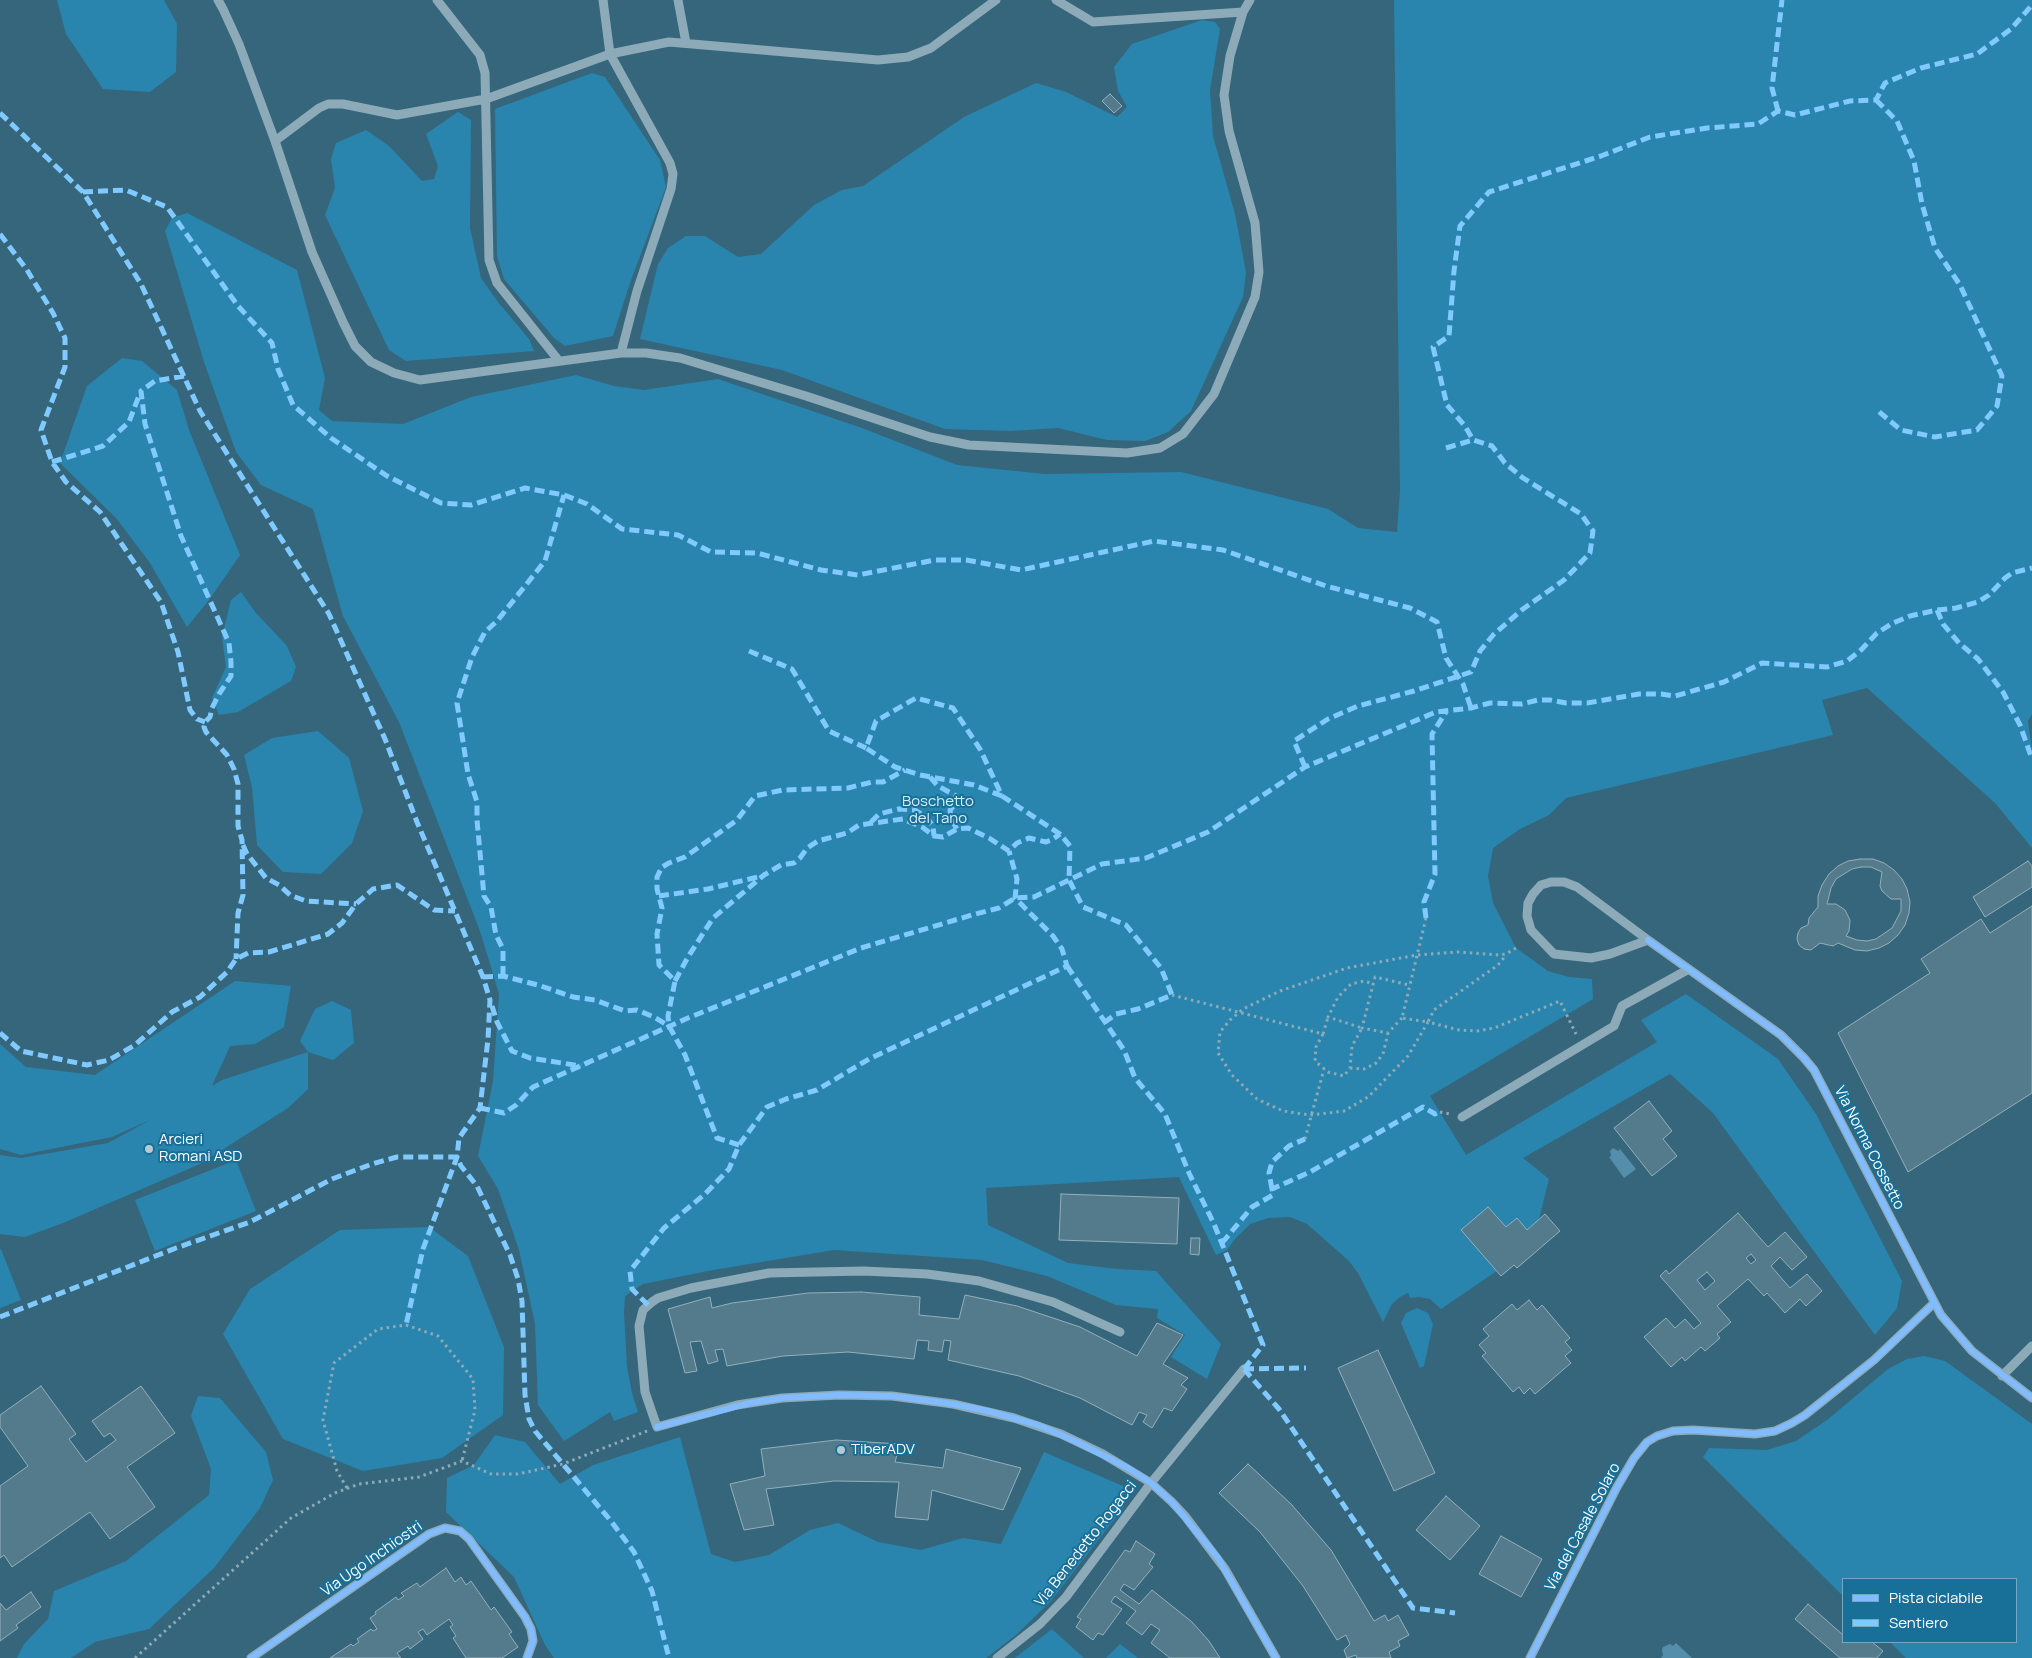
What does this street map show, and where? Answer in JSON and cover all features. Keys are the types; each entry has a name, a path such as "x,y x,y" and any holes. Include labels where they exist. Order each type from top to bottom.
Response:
{"street":[{"path":"218,0 224,9 239,44 275,141 312,252 355,346 371,362 394,373 420,380 621,353 680,358 806,396 930,437 969,445 1127,454 1160,448 1183,434 1214,394 1255,297 1259,272 1254,222 1229,131 1224,95 1230,56 1243,12 1250,0"},
{"path":"437,0 480,55 485,73 488,260 496,283 559,361"},
{"path":"603,0 610,54 670,163 673,174 671,189 637,291 621,353"},
{"path":"678,0 686,43"},
{"path":"275,141 319,108 328,104 343,104 396,115 486,100 610,54 669,42 878,60 908,57 931,48 996,0"},
{"path":"1056,0 1093,22 1243,12"},
{"name":"Via Norma Cossetto","path":"1648,940 1610,954 1591,958 1554,954 1531,930 1527,916 1528,903 1540,886 1551,882 1564,882 1577,887 1781,1035 1814,1070 1934,1303 1949,1325 1966,1344 2002,1376 2032,1398"},
{"path":"1462,1117 1614,1026 1622,1006 1689,970"},
{"path":"1120,1332 1053,1302 987,1283 952,1276 904,1272 774,1273 728,1280 658,1298 643,1310 639,1326 645,1392 657,1427 736,1405 782,1398 857,1395 921,1399 988,1411 1038,1425 1095,1451 1151,1483 1176,1507 1218,1558 1276,1658"},
{"name":"Via del Casale Solaro","path":"1530,1658 1617,1487 1634,1458 1647,1442 1657,1436 1673,1431 1693,1430 1755,1434 1775,1431 1792,1423 1812,1410 1874,1360 1934,1303"},
{"path":"2002,1376 2032,1346"},
{"name":"Via Benedetto Rogacci","path":"997,1658 1033,1630 1058,1606 1151,1483 1244,1369"},
{"name":"Via Ugo Inchiostri","path":"251,1658 429,1534 445,1528 460,1532 469,1539 525,1617 533,1641 527,1658"}],"path":[{"path":"1350,1068 1364,1069 1375,1064 1383,1054 1388,1033 1402,1018 1426,918"},
{"path":"1506,954 1458,952 1417,955 1347,968 1280,991 1239,1012 1230,1020 1220,1032 1218,1053 1232,1075 1257,1099 1283,1111 1312,1115 1344,1111 1368,1097 1408,1056 1434,1010 1498,965 1506,954 1516,948"},
{"path":"1373,984 1364,981 1350,984 1338,997 1316,1047 1315,1061 1328,1072 1344,1076 1350,1068 1352,1046 1362,1028 1375,977 1410,985"},
{"path":"1172,995 1323,1034"},
{"path":"1402,1018 1459,1030 1477,1031 1494,1028 1560,1001 1582,1045"},
{"path":"1328,1017 1362,1028 1388,1033"},
{"path":"1305,1139 1324,1069"},
{"path":"347,1488 337,1471 323,1420 334,1363 378,1329 406,1324 438,1336 473,1380 475,1410 462,1461"},
{"path":"135,1658 291,1518 347,1488 359,1484 419,1477 462,1461 491,1474 518,1474 563,1464 657,1427"}],"green space":[{"path":"57,0 164,0 177,24 176,72 150,92 103,89 66,34"},
{"name":"Boschetto del Tano","path":"1394,0 2032,0 2032,714 2028,721 2032,749 2032,848 1995,803 1867,688 1822,700 1833,735 1566,798 1549,815 1520,829 1493,848 1488,876 1493,903 1516,948 1548,971 1569,977 1592,979 1593,999 1430,1096 1466,1155 1657,1042 1641,1020 1686,994 1778,1059 1816,1114 1902,1281 1897,1308 1875,1335 1713,1113 1670,1074 1523,1158 1549,1179 1532,1247 1441,1309 1430,1299 1410,1298 1408,1293 1392,1304 1383,1322 1358,1273 1349,1261 1307,1224 1290,1217 1268,1218 1250,1224 1227,1250 1216,1255 1179,1177 986,1188 988,1225 1068,1263 1117,1269 1156,1271 1221,1344 1207,1379 1171,1357 1185,1335 1157,1318 1158,1309 1116,1305 1047,1276 982,1260 834,1250 713,1270 643,1284 625,1296 627,1367 638,1412 614,1421 610,1412 564,1441 538,1405 535,1324 519,1250 498,1189 478,1156 493,1081 499,994 480,931 399,722 343,616 313,509 261,485 236,452 204,362 165,231 172,218 187,213 297,270 325,378 319,410 332,421 403,424 471,397 576,375 614,386 644,390 718,379 862,428 957,465 1045,474 1181,472 1328,509 1358,528 1397,532 1400,491"},
{"path":"1202,20 1215,22 1220,29 1210,90 1213,136 1235,214 1246,272 1243,297 1191,411 1168,432 1145,441 1107,440 1058,428 1010,431 945,429 782,370 640,339 658,264 668,248 686,236 705,236 738,257 761,254 814,205 842,190 863,186 964,117 1036,83 1066,92 1117,117 1127,107 1118,91 1114,67 1132,44"},
{"path":"592,73 605,77 660,160 666,187 630,283 613,336 565,346 554,338 504,279 497,256 495,109"},
{"path":"458,112 471,120 470,228 481,278 529,339 534,351 406,361 389,350 325,215 335,188 331,159 336,143 366,130 389,146 422,181 434,179 438,166 426,134"},
{"path":"122,358 142,361 177,390 189,430 240,555 209,600 187,627 150,563 116,518 60,463 87,386"},
{"path":"241,592 256,613 287,646 296,667 291,681 238,712 219,715 212,698 226,667 222,637 231,600"},
{"path":"318,731 349,758 363,811 352,843 321,874 283,872 257,845 252,787 244,755 272,738"},
{"path":"235,981 291,986 284,1027 255,1044 230,1046 212,1086 222,1080 308,1052 308,1089 288,1108 200,1164 63,1223 25,1237 0,1234 0,1155 21,1158 108,1143 150,1120 112,1137 21,1155 0,1149 0,1044 26,1067 95,1075"},
{"path":"332,1001 351,1010 354,1043 333,1060 308,1052 300,1041 315,1009"},
{"path":"236,1160 256,1211 155,1251 135,1200"},
{"path":"429,1227 468,1256 504,1347 503,1415 442,1458 363,1471 283,1439 223,1334 250,1289 340,1230"},
{"path":"0,1250 21,1300 0,1308"},
{"path":"1417,1308 1428,1313 1433,1324 1424,1366 1420,1368 1401,1323 1406,1313"},
{"path":"1924,1356 1945,1361 2032,1424 2032,1658 1906,1658 1891,1643 2017,1643 2017,1578 1842,1578 1842,1595 1703,1457 1709,1448 1767,1450 1796,1441 1827,1420 1888,1369 1907,1359"},
{"path":"198,1396 220,1398 266,1452 273,1480 260,1508 214,1568 149,1629 95,1642 71,1658 17,1658 24,1644 48,1619 54,1591 126,1561 209,1495 211,1469 191,1416"},
{"path":"495,1435 525,1442 560,1484 593,1465 680,1437 711,1554 735,1562 769,1555 810,1530 838,1523 878,1542 921,1550 963,1538 1001,1544 1044,1452 1123,1486 1124,1507 1050,1602 1016,1635 986,1658 554,1658 545,1645 514,1577 446,1512 447,1478 474,1465"},
{"path":"1052,1629 1084,1658 1015,1658"},
{"path":"1120,1644 1138,1658 1106,1658"}],"shaded area":[{"path":"1613,1148 1618,1151 1620,1149 1636,1169 1624,1178 1609,1157 1611,1156 1610,1151"},
{"path":"1676,1643 1692,1658 1661,1658 1663,1647 1670,1644 1673,1646"}],"building":[{"path":"1110,94 1122,106 1114,113 1102,101"},
{"path":"1873,859 1884,863 1894,870 1902,879 1907,889 1910,902 1905,925 1889,943 1867,951 1855,950 1838,943 1833,946 1820,943 1811,950 1804,949 1799,945 1798,933 1801,928 1808,925 1809,918 1818,907 1818,896 1822,885 1829,874 1838,866 1848,861","holes":["1871,867 1882,872 1880,886 1882,891 1891,899 1901,899 1901,911 1892,928 1876,939 1867,941 1857,940 1846,936 1849,931 1850,920 1845,910 1836,904 1827,904 1831,888 1836,879 1852,869"]},
{"path":"2028,861 2032,866 2032,887 1985,917 1973,897"},
{"path":"2032,906 2032,1093 1908,1172 1838,1033 1930,973 1921,959 1981,919 1990,933"},
{"path":"1649,1101 1672,1131 1663,1139 1677,1156 1652,1176 1614,1128"},
{"path":"1061,1194 1179,1198 1177,1244 1059,1240"},
{"path":"1488,1207 1506,1227 1517,1218 1527,1230 1545,1214 1560,1231 1517,1268 1514,1265 1501,1276 1461,1230"},
{"path":"1738,1213 1768,1247 1785,1232 1807,1257 1792,1270 1780,1257 1771,1266 1790,1288 1807,1274 1822,1291 1806,1306 1800,1299 1785,1313 1767,1293 1764,1296 1748,1279 1717,1306 1731,1322 1717,1334 1720,1338 1705,1351 1701,1347 1685,1361 1682,1357 1671,1367 1644,1337 1666,1318 1675,1328 1685,1319 1694,1329 1701,1323 1660,1276 1666,1270 1669,1274","holes":["1751,1254 1756,1260 1751,1264 1746,1258","1707,1272 1715,1281 1705,1290 1697,1280"]},
{"path":"1191,1238 1200,1238 1199,1255 1190,1254"},
{"path":"861,1292 920,1297 919,1315 959,1319 965,1295 1017,1306 1080,1327 1137,1356 1157,1323 1183,1335 1163,1364 1188,1378 1181,1385 1187,1389 1172,1411 1164,1408 1152,1428 1143,1422 1147,1415 1139,1412 1132,1425 1080,1398 1019,1376 948,1360 951,1341 944,1340 942,1352 928,1350 929,1341 917,1340 914,1359 848,1352 783,1356 727,1366 723,1349 715,1350 718,1361 708,1364 701,1341 690,1342 697,1371 685,1373 668,1309 710,1297 712,1308 732,1303 808,1293"},
{"path":"1529,1300 1537,1310 1542,1305 1570,1338 1565,1342 1572,1350 1565,1356 1571,1363 1535,1394 1530,1388 1524,1394 1519,1387 1513,1392 1482,1356 1486,1353 1479,1345 1489,1336 1483,1329 1512,1304 1517,1310"},
{"path":"1378,1350 1435,1473 1394,1491 1338,1368"},
{"path":"41,1386 76,1434 69,1439 86,1462 116,1440 110,1433 104,1437 92,1421 141,1386 175,1433 127,1467 155,1507 110,1539 90,1512 12,1567 4,1555 0,1558 0,1486 28,1466 0,1427 0,1415"},
{"path":"836,1440 900,1444 895,1462 943,1468 946,1449 1021,1468 1003,1510 932,1490 928,1520 895,1517 899,1482 834,1481 766,1489 774,1525 744,1530 730,1484 765,1476 761,1449"},
{"path":"1248,1464 1291,1504 1331,1550 1374,1621 1385,1615 1388,1621 1398,1615 1409,1635 1398,1641 1400,1646 1389,1652 1391,1658 1357,1658 1356,1655 1347,1658 1344,1650 1350,1644 1346,1635 1337,1640 1303,1586 1260,1532 1219,1493"},
{"path":"1446,1496 1480,1526 1450,1560 1416,1530"},
{"path":"1501,1536 1542,1559 1521,1597 1479,1574"},
{"path":"1136,1541 1155,1554 1149,1564 1153,1567 1134,1590 1124,1584 1120,1590 1139,1604 1152,1590 1192,1622 1209,1641 1220,1658 1170,1658 1151,1643 1160,1630 1151,1624 1142,1635 1126,1623 1136,1611 1115,1596 1111,1602 1122,1609 1103,1635 1098,1633 1093,1640 1076,1627 1081,1619 1077,1617 1125,1550 1130,1552"},
{"path":"446,1568 455,1582 461,1577 466,1585 471,1581 491,1610 494,1607 512,1632 509,1634 518,1647 502,1658 466,1658 453,1638 456,1636 450,1627 453,1625 449,1619 427,1635 423,1629 418,1632 423,1639 410,1649 408,1646 397,1653 401,1658 330,1658 351,1644 353,1646 359,1642 357,1639 371,1629 373,1631 377,1629 370,1618 376,1614 375,1612 396,1597 398,1600 404,1596 401,1593 417,1583 420,1587"},
{"path":"31,1592 41,1607 16,1625 18,1628 0,1641 0,1603 6,1610"},
{"path":"1808,1604 1842,1634 1842,1643 1873,1643 1883,1651 1877,1658 1840,1658 1795,1619"}],"marked path":[{"path":"1778,111 1772,88 1782,0"},
{"path":"1305,767 1294,741 1328,719 1358,706 1414,691 1471,672 1480,651 1494,634 1523,609 1564,580 1590,553 1593,531 1581,514 1523,478 1505,463 1492,446 1473,440 1465,426 1447,405 1433,347 1449,336 1460,226 1489,192 1601,156 1650,137 1707,128 1758,124 1778,111 1795,115 1850,101 1876,100 1885,83 1921,68 1977,54 2011,29 2032,5"},
{"path":"1876,100 1897,121 1914,161 1922,204 1935,248 1960,285 2002,376 1997,406 1977,430 1935,437 1901,430 1878,411"},
{"path":"0,113 83,192 141,284 200,411 329,614 385,739 417,822 483,977 490,1000 488,1039 480,1108 459,1138 457,1157 423,1249 406,1325"},
{"path":"83,192 126,190 167,207 238,306 272,343 278,369 293,405 331,438 387,476 441,503 471,505 525,488 564,495 587,504 622,529 678,535 711,552 757,553 821,570 858,575 935,560 966,560 1021,570 1154,541 1223,550 1326,586 1410,608 1437,622 1446,658 1463,684 1471,708"},
{"path":"0,234 27,270 53,313 65,338 65,367 41,430 52,462 66,482 100,512 161,602 178,652 190,710 197,719 205,722"},
{"path":"184,376 155,381 141,391 145,424 181,536 229,643 231,676 219,694 204,727 206,732 227,755 234,769 238,784 238,826 242,840 243,895 238,913 236,959"},
{"path":"52,462 103,446 129,422 140,393"},
{"path":"1446,448 1473,440"},
{"path":"503,976 503,949 496,935 491,907 484,896 477,802 468,774 457,703 472,657 485,632 497,621 545,561 564,495"},
{"path":"480,1108 504,1113 516,1105 533,1087 688,1018 861,948 999,908 1015,898 1034,897 1102,864 1146,858 1208,832 1305,767 1436,712 1471,708 1490,703 1522,704 1538,700 1587,703 1639,694 1675,696 1724,682 1762,663 1827,667 1847,661 1861,650 1877,633 1893,623 1910,616 1978,602 1989,595 2012,573 2032,568"},
{"path":"1937,610 1943,624 1959,643 1978,659 2003,692 2020,725 2032,759"},
{"path":"749,651 792,669 829,731 866,748"},
{"path":"1002,796 974,785 920,775 895,767 866,748 876,721 916,698 953,708 980,749 1002,796 1060,834 1070,846 1069,880 1083,907 1126,925 1161,968 1172,995 1138,1009 1116,1014 1105,1022"},
{"path":"1426,918 1424,902 1435,874 1432,734 1446,712"},
{"path":"739,1145 717,1138 685,1055 669,1026 668,1016 675,981 659,965 657,934 662,908 657,889 657,877 662,867 685,857 737,820 755,796 783,790 848,788 872,782 883,782 905,770"},
{"path":"930,777 938,786 956,796 957,803 950,810 951,819 957,829"},
{"path":"871,822 879,814 899,809 915,810 926,817 933,826 934,836"},
{"path":"675,981 713,918 764,875 781,865 794,863 807,848 818,841 847,833 859,825 903,819 922,827 934,836 943,837 957,829 968,828 989,838 1009,851 1017,843 1029,838 1046,842 1060,834"},
{"path":"243,845 247,854 266,878 279,885 290,895 306,901 356,904"},
{"path":"648,1305 632,1289 630,1271 664,1228 705,1194 729,1169 739,1145 767,1107 817,1090 869,1059 1067,966 1062,949 1053,936 1015,898 1017,879 1009,851"},
{"path":"659,896 708,889 762,876"},
{"path":"0,1033 21,1051 87,1065 109,1060 135,1045 172,1012 200,997 227,972 236,959 248,953 269,952 328,934 342,923 356,904 373,889 397,885 434,910 455,911"},
{"path":"1067,966 1124,1050 1135,1078 1165,1114 1189,1173 1214,1224 1263,1345 1244,1369"},
{"path":"483,977 503,976 573,997 595,1000 625,1011 637,1010 669,1026"},
{"path":"492,1006 497,1022 512,1051 530,1058 581,1066"},
{"path":"1222,1243 1252,1207 1273,1195 1272,1189 1310,1172 1423,1107 1435,1114 1440,1112"},
{"path":"1272,1189 1269,1173 1272,1162 1289,1146 1305,1139"},
{"path":"0,1317 176,1248 250,1222 332,1179 372,1164 397,1157 457,1157 461,1166 477,1186 510,1255 518,1279 522,1301 525,1395 529,1419 535,1431 611,1521 634,1552 652,1591 669,1658"},
{"path":"1244,1369 1306,1368"},
{"path":"1244,1369 1279,1409 1413,1608 1455,1613"}],"cycle path":[{"path":"1648,940 1781,1035 1804,1058 1814,1070 1941,1315 1972,1351 2032,1398"},
{"path":"1530,1658 1617,1487 1634,1458 1647,1442 1657,1436 1673,1431 1693,1430 1755,1434 1775,1431 1792,1423 1805,1415 1874,1360 1934,1303"},
{"path":"657,1427 750,1403 782,1398 839,1395 892,1396 953,1404 988,1411 1038,1425 1075,1441 1128,1468 1151,1483 1172,1502 1218,1558 1276,1658"},
{"path":"251,1658 429,1534 445,1528 460,1531 469,1539 525,1617 531,1629 533,1641 527,1658"}],"place":[{"name":"Arcieri Romani ASD","path":"149,1149"},
{"name":"TiberADV","path":"841,1450"}]}
